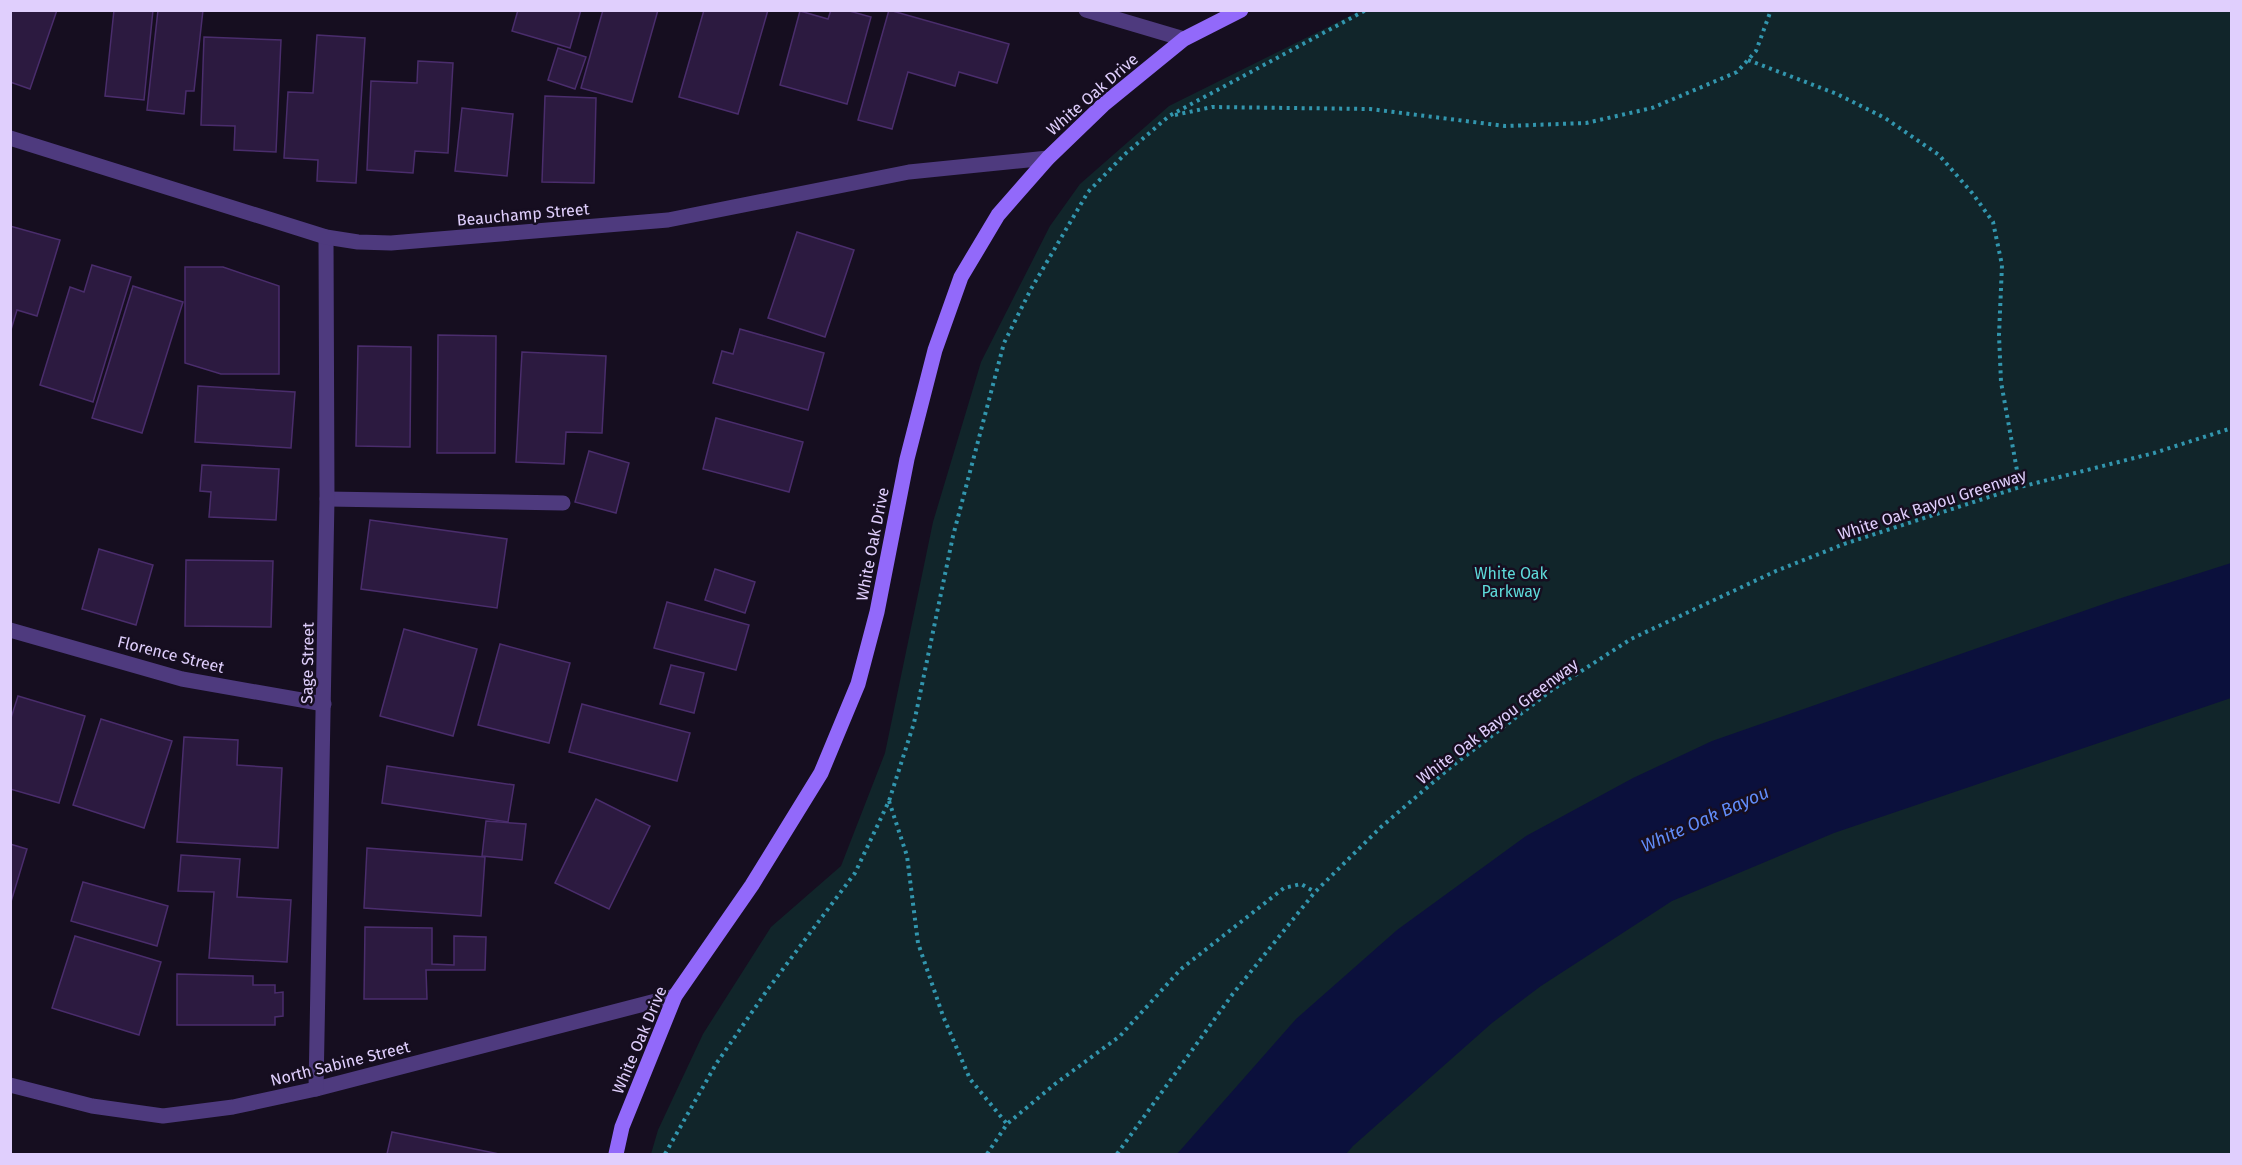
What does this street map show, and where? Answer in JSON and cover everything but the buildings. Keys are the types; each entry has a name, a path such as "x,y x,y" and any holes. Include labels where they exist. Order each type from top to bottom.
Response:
{"main road":[{"name":"White Oak Drive","path":"616,1155 622,1127 675,996 752,885 821,772 858,684 877,612 907,459 929,372 961,277 998,216 1048,158 1103,105 1184,39 1241,10"}],"street":[{"path":"1086,10 1184,39"},
{"name":"Beauchamp Street","path":"10,138 326,237 358,242 391,243 668,220 909,172 1048,158"},
{"name":"Sage Street","path":"316,1089 327,499 326,237"},
{"path":"327,499 563,503"},
{"name":"Florence Street","path":"10,630 182,679 324,704"},
{"name":"North Sabine Street","path":"10,1084 92,1106 163,1116 233,1107 316,1089 675,996"}],"path":[{"path":"665,1155 716,1064 768,989 855,873 889,801 914,723 953,536 1004,343 1031,289 1088,192 1124,155 1169,116 1366,10"},
{"path":"1169,116 1212,107 1370,109 1505,126 1586,123 1652,108 1737,72 1756,51 1771,10"},
{"path":"1748,60 1837,94 1885,118 1939,155 1973,194 1993,222 2002,265 1999,335 2001,382 2020,487"},
{"name":"White Oak Bayou Greenway","path":"1117,1155 1232,995 1315,892 1381,826 1451,767 1552,690 1631,639 1776,571 1844,544 2020,487 2154,453 2232,428"},
{"path":"889,801 906,856 918,943 942,1016 970,1080 1007,1124"},
{"path":"987,1155 1007,1124 1055,1084 1120,1036 1181,969 1284,888 1301,884 1315,892"}],"green space":[{"name":"White Oak Parkway","path":"1360,11 2231,11 2231,1154 651,1154 658,1130 703,1034 771,927 841,866 885,753 933,522 981,362 1050,226 1080,184 1169,106"}],"water":[{"name":"White Oak Bayou","path":"2231,563 2231,698 1834,833 1672,901 1541,986 1492,1023 1346,1154 1177,1154 1296,1019 1397,930 1526,836 1633,778 1712,741 2115,600"}]}
